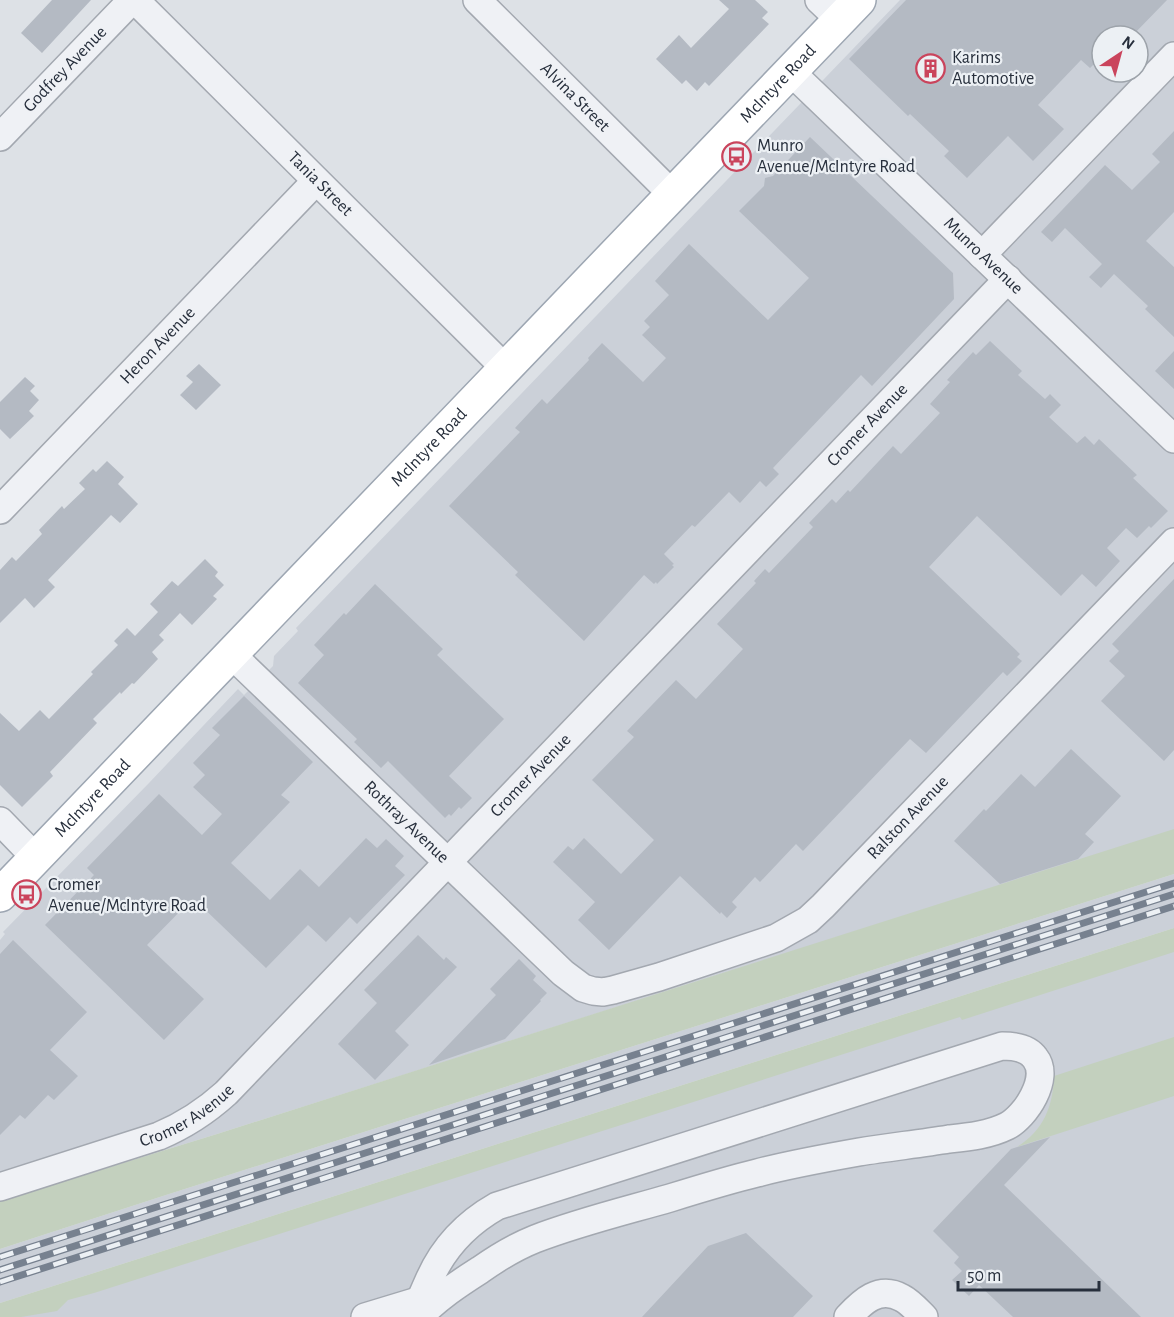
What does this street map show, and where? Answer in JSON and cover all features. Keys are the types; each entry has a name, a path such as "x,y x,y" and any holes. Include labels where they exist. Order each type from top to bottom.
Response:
{"main road":[{"name":"McIntyre Road","path":"0,896 791,72 839,7"}],"street":[{"name":"Godfrey Avenue","path":"0,137 133,0"},
{"name":"Tania Street","path":"133,0 505,368"},
{"name":"Alvina Street","path":"477,0 673,195"},
{"path":"982,255 1174,56"},
{"name":"Munro Avenue","path":"791,72 1172,434"},
{"name":"Heron Avenue","path":"0,510 316,181"},
{"name":"Cromer Avenue","path":"0,1187 159,1136 178,1128 211,1107 1008,279"},
{"name":"Ralston Avenue","path":"583,988 603,992 659,977 776,938 808,920 1174,542"},
{"name":"Rothray Avenue","path":"231,654 563,973 583,988"},
{"path":"0,821 36,858"},
{"path":"365,1317 420,1310 515,1248 581,1224 756,1173 814,1160 974,1136 1008,1126 1030,1104 1040,1078 1040,1069 1030,1053 1002,1046 497,1206 481,1215 457,1236 430,1277 420,1310"},
{"path":"848,1317 861,1303 875,1294 901,1297 924,1317"}],"shaded area":[{"path":"900,0 1174,0 1174,830 0,1201 0,940 5,934 3,932 238,689 244,695 273,666 274,656 298,631 296,628"},
{"path":"1174,874 1174,928 0,1303 0,1249"},
{"path":"1174,939 1174,1317 0,1317 0,1315"}],"green space":[{"path":"1174,829 1174,874 0,1249 0,1201"},
{"path":"1174,928 1174,952 962,1020 960,1017 68,1300 57,1311 21,1317 0,1317 0,1303"},
{"path":"1174,1037 1174,1096 1017,1147 1034,1133 1045,1116 1052,1097 1054,1076"}],"building":[{"path":"52,0 91,0 42,53 21,33"},
{"path":"719,0 755,0 768,12 762,18 769,24 709,86 705,82 697,91 686,80 682,84 656,59 679,35 691,48 729,9"},
{"path":"906,0 1167,0 1144,24 1090,24 1090,68 1081,60 1038,105 1064,129 1033,161 1008,136 967,178 944,156 949,151 910,114 908,116 849,59"},
{"path":"1174,131 1174,212 1146,241 1174,267 1174,337 1145,309 1148,306 1114,274 1101,288 1089,277 1102,264 1065,228 1052,242 1041,232 1105,165 1132,190 1160,162 1152,154"},
{"path":"810,137 953,273 954,299 872,386 861,375 773,468 779,474 766,487 760,481 740,503 729,492 695,527 692,525 664,554 674,564 672,565 674,567 657,584 644,575 584,641 515,575 518,572 449,506 520,432 515,428 542,399 547,404 602,343 643,382 666,358 642,335 650,327 644,321 669,295 655,281 689,244 768,320 809,278 739,211 764,186 765,178 773,176"},
{"path":"990,341 1022,371 1018,375 1045,399 1050,394 1061,405 1049,417 1077,443 1085,436 1094,445 1099,439 1137,475 1133,478 1168,511 1137,538 1126,528 1107,548 1120,561 1096,587 1082,574 1061,596 977,516 929,567 1020,654 1017,657 1022,661 1007,676 1003,672 926,753 910,739 803,851 796,844 760,882 755,877 732,902 737,907 727,918 680,876 609,950 578,920 595,902 553,862 568,846 573,850 584,838 621,874 654,840 592,780 634,737 627,731 676,680 696,699 743,649 717,624 756,583 754,581 765,569 769,573 813,527 809,523 832,499 836,503 848,490 850,492 893,446 901,454 940,413 930,404 950,382 947,380 973,352 976,355"},
{"path":"1174,351 1174,389 1155,371"},
{"path":"199,364 221,385 196,410 180,395 193,382 186,376"},
{"path":"25,377 35,386 30,391 39,400 29,411 34,416 10,439 0,429 0,402"},
{"path":"107,461 124,477 118,484 138,504 120,523 111,515 48,580 55,587 34,608 25,598 0,623 0,570 12,557 16,561 42,534 39,530 62,506 64,509 85,489 79,483 93,469 96,472"},
{"path":"205,559 218,572 215,576 224,585 213,596 217,599 192,625 180,613 159,635 164,640 152,652 158,659 134,684 132,683 121,694 120,692 93,719 97,723 50,772 53,776 22,807 0,785 0,713 19,731 40,710 49,719 118,645 114,641 127,628 135,636 158,612 150,604 172,581 178,586"},
{"path":"1174,579 1174,750 1164,761 1101,701 1125,676 1109,661 1119,651 1112,644"},
{"path":"375,584 443,649 437,655 504,719 449,776 472,798 461,809 459,807 451,816 449,814 445,818 388,761 381,768 354,742 357,739 298,683 324,655 314,645"},
{"path":"244,696 313,762 281,795 290,802 231,863 270,900 300,869 319,887 366,838 377,848 386,839 404,856 395,866 405,875 357,924 350,917 326,942 308,925 266,968 195,900 190,901 147,945 204,999 164,1040 45,925 94,875 87,868 159,794 202,835 222,814 193,787 205,775 193,763 220,735 212,728"},
{"path":"1071,749 1121,796 1085,834 1094,842 1078,859 1000,884 954,841 1021,774 1035,787"},
{"path":"418,935 444,960 446,957 457,967 395,1031 409,1045 375,1080 338,1044 377,1003 364,990"},
{"path":"13,940 87,1012 50,1050 78,1076 54,1100 48,1095 25,1119 20,1115 0,1135 0,954"},
{"path":"519,959 536,976 533,980 547,993 541,1001 505,1039 429,1065 496,995 490,989"},
{"path":"1050,1137 1004,1185 1141,1317 1013,1317 979,1285 969,1296 952,1280 962,1271 954,1263 959,1257 933,1231 1011,1149"},
{"path":"746,1233 813,1296 793,1317 642,1317 708,1246"}],"railway":[{"path":"0,1257 1174,883"},
{"path":"0,1270 1174,894"},
{"path":"0,1282 1174,906"}],"place":[{"name":"Karims Automotive","path":"931,68"},
{"name":"Munro Avenue/McIntyre Road","path":"736,156"},
{"name":"Cromer Avenue/McIntyre Road","path":"27,895"}]}
